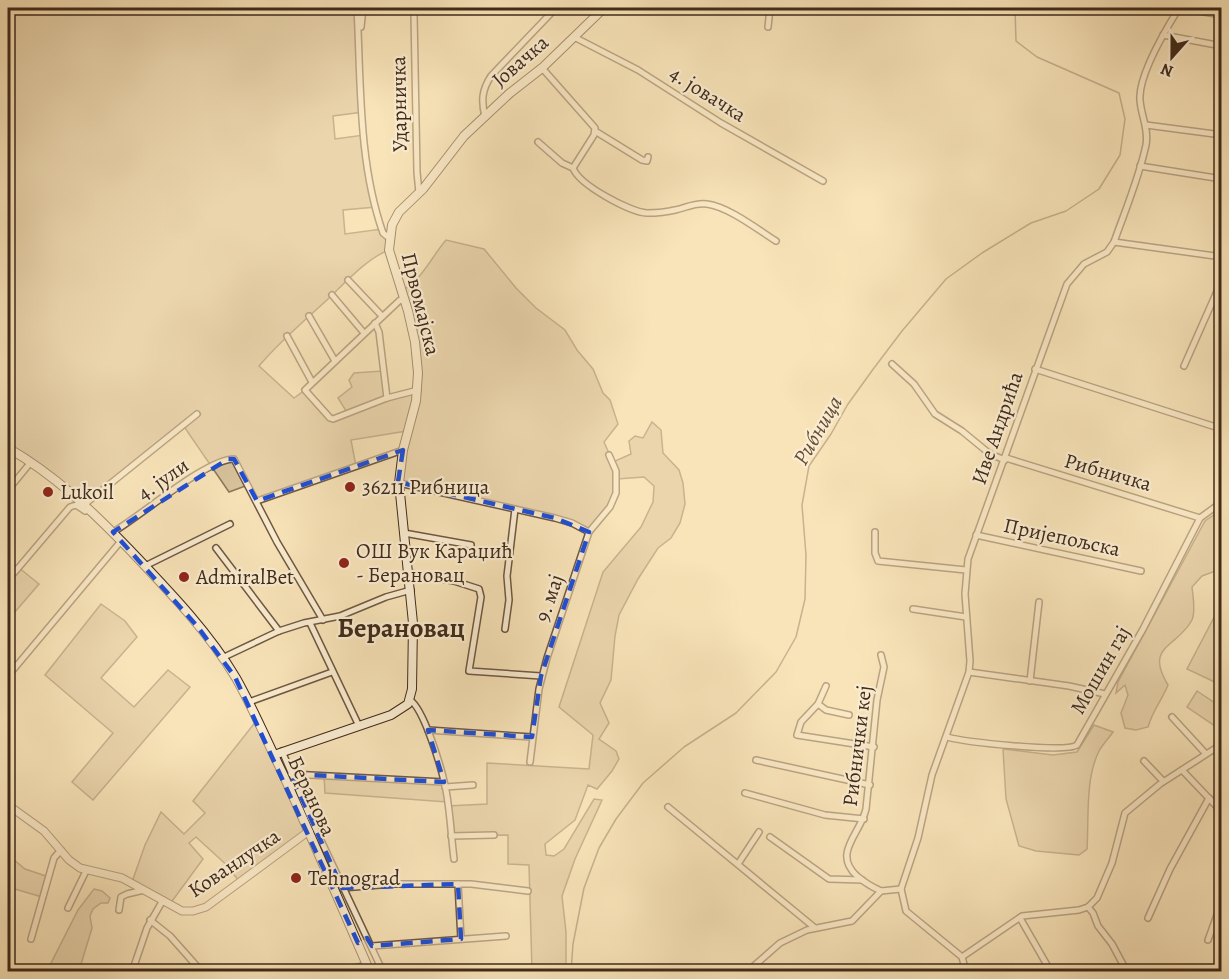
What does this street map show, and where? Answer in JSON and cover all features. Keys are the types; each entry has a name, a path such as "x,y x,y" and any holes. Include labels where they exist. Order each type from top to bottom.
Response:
{"main road":[{"name":"Јовачка","path":"485,117 542,68 604,8"},
{"name":"Првомајска","path":"410,700 414,651 411,590 399,483 403,450 418,390 416,350 404,298 390,255 390,229 396,215 419,193 464,136 485,117"},
{"name":"Беранова","path":"8,448 51,476 111,530 176,601 222,658 278,753 368,968"},
{"path":"278,753 399,711 410,700"}],"street":[{"path":"357,8 369,182 383,233 389,238"},
{"path":"359,43 363,8"},
{"path":"485,117 482,103 483,88 556,8"},
{"path":"768,27 770,8"},
{"path":"1221,15 1179,8 1163,35 1142,82 1139,99 1146,125 1146,144 1114,242 1221,257"},
{"name":"Ударничка","path":"414,14 419,193"},
{"path":"1163,35 1221,46"},
{"name":"4. јовачка","path":"574,37 638,70 722,123 824,181"},
{"path":"542,68 593,124 595,131 642,160 646,161 648,157"},
{"path":"1146,125 1221,135"},
{"path":"573,168 595,131"},
{"path":"538,142 607,197 643,212 675,210 698,204 709,204 747,222 776,241"},
{"path":"1140,166 1221,179"},
{"name":"Иве Андрића","path":"901,889 918,838 933,775 969,672 966,570 976,535 1067,284 1084,264 1107,252 1114,242"},
{"name":"Првомајска","path":"348,280 382,316"},
{"path":"1184,366 1221,280"},
{"path":"332,295 364,333"},
{"path":"404,298 305,390 333,419 387,398 418,390"},
{"path":"309,316 335,361"},
{"path":"375,323 379,332 387,398"},
{"path":"287,336 312,382"},
{"name":"Рибничка","path":"892,364 914,384 935,414 962,430 990,454 1200,518"},
{"path":"1035,369 1219,428 1221,418"},
{"path":"84,504 197,414"},
{"path":"321,621 257,501 403,450"},
{"name":"9. мај","path":"530,762 541,676 589,532 610,507 616,493 616,471 609,455"},
{"name":"4. јули","path":"111,530 133,521 169,493 222,460 234,459 257,501"},
{"path":"8,490 31,462"},
{"path":"399,483 572,523 589,532"},
{"name":"Мошин гај","path":"947,737 1047,748 1072,748 1077,745 1143,629 1200,518 1221,502"},
{"path":"8,580 70,507 76,505 111,530"},
{"path":"505,629 509,600 507,576 514,509"},
{"path":"145,567 230,524"},
{"path":"875,532 875,553 878,561 966,570"},
{"path":"405,533 471,545"},
{"name":"Пријепољска","path":"976,535 1141,571"},
{"path":"8,676 121,541"},
{"path":"216,548 279,631"},
{"path":"409,573 470,585 480,591 469,671 541,676"},
{"path":"222,658 279,631 304,622 321,621 340,616 386,597 411,590"},
{"path":"1030,681 1039,602"},
{"path":"913,609 966,617"},
{"path":"314,633 321,621"},
{"path":"310,622 359,726"},
{"name":"Рибнички кеј","path":"881,655 884,667 878,700 870,785 864,819 846,854 846,862 850,869 862,880 881,891"},
{"path":"249,702 332,672"},
{"path":"969,672 1105,694"},
{"path":"826,686 818,704 801,722 797,735 874,747"},
{"path":"410,700 416,706 428,730 445,784 453,859"},
{"path":"818,704 826,710 849,715"},
{"path":"1172,717 1206,754"},
{"path":"428,730 532,737"},
{"path":"962,957 1020,918 1088,907 1097,898 1112,863 1125,813 1163,781 1221,744"},
{"name":"Беранова","path":"278,753 291,774 383,972"},
{"path":"756,760 870,785"},
{"path":"1144,761 1163,781"},
{"path":"1182,770 1221,812"},
{"path":"291,774 473,784"},
{"path":"745,793 825,815 864,819"},
{"path":"1149,918 1170,869 1209,798"},
{"name":"Кованлучка","path":"8,805 44,831 75,865 86,871 122,878 177,909 187,912 206,907 309,831"},
{"path":"668,807 815,928"},
{"path":"738,864 759,832"},
{"path":"451,836 494,835"},
{"path":"770,837 829,879 862,880"},
{"path":"31,939 54,858 61,850"},
{"path":"68,908 86,871"},
{"path":"342,888 393,884 471,884 528,891"},
{"path":"458,884 461,939"},
{"path":"119,910 121,897 145,889"},
{"path":"747,972 780,943 815,928 852,921 881,891 901,889 906,911 962,957 966,972"},
{"path":"132,972 150,921 163,900"},
{"path":"1208,940 1221,901"},
{"path":"1088,907 1127,972"},
{"path":"1020,918 1051,972"},
{"path":"150,921 170,936 202,972"},
{"path":"372,946 506,936"},
{"path":"358,943 367,938"},
{"path":"336,972 368,968"}],"highlighted area":[{"path":"403,450 398,482 555,518 589,532 541,676 532,737 428,730 444,782 291,774 342,888 458,884 461,939 372,946 367,938 358,943 235,677 197,626 113,532 228,459 234,459 257,501"}],"shaded area":[{"path":"8,8 363,8 359,43 363,112 333,116 335,139 364,135 376,207 343,210 345,234 382,229 389,238 389,250 372,259 356,272 283,340 259,366 294,398 305,390 330,418 348,414 338,398 352,387 349,380 354,373 383,371 387,398 417,390 418,371 402,291 421,274 446,240 484,249 536,308 565,330 577,350 593,369 603,393 610,400 618,424 604,442 613,462 631,454 629,441 635,436 643,438 652,422 661,430 663,453 679,470 685,504 680,523 671,538 658,548 619,615 611,680 600,703 609,723 599,739 616,751 619,759 597,789 588,785 575,820 545,844 546,855 554,856 564,849 594,799 602,800 575,859 562,896 566,932 566,971 532,971 529,865 508,864 508,835 451,836 447,806 487,804 487,763 589,769 593,735 559,707 603,572 641,527 653,502 654,486 644,477 617,479 613,500 589,532 580,526 399,483 407,431 351,440 356,466 257,501 248,485 229,492 183,425 85,504 8,448"},
{"path":"1221,510 1221,569 1202,576 1192,587 1194,604 1192,620 1161,654 1162,672 1168,685 1148,727 1136,730 1125,728 1121,713 1128,695 1125,685 1116,693 1118,682 1205,521"},
{"path":"18,567 39,584 8,620 8,580"},
{"path":"101,604 125,621 137,637 101,678 134,707 168,670 190,687 93,800 72,782 113,733 45,675"},
{"path":"1221,604 1221,685 1187,669"},
{"path":"1197,691 1221,707 1221,730 1187,707"},
{"path":"257,720 309,831 240,882 231,869 196,837 189,843 203,859 170,904 132,882 145,845 161,812 184,834 205,813 193,801"},
{"path":"1094,725 1113,732 1099,751 1092,774 1088,799 1087,849 1079,855 1036,851 1019,846 1006,799 1003,749 1053,755 1077,752"},
{"path":"324,776 444,782 447,802 325,793"},
{"path":"13,859 25,869 49,877 42,897 8,887 8,863"},
{"path":"94,889 102,891 110,898 108,903 101,903 93,909 90,916 92,928 79,971 47,971 78,910"}],"waterway":[{"name":"Рибница","path":"571,972 573,944 584,888 599,848 616,819 643,783 684,747 736,713 776,672 796,637 805,599 806,555 802,505 809,466 848,404 902,331 946,279 982,253 1031,223 1066,211 1099,189 1120,155 1125,119 1119,93 1037,57 1016,41 1015,8"}],"place":[{"name":"36211 Рибница","path":"350,487"},
{"name":"Lukoil","path":"48,492"},
{"name":"ОШ Вук Караџић - Берановац","path":"344,563"},
{"name":"AdmiralBet","path":"184,577"},
{"name":"Tehnograd","path":"296,878"}],"district":[{"name":"Берановац","path":"401,628"}]}
